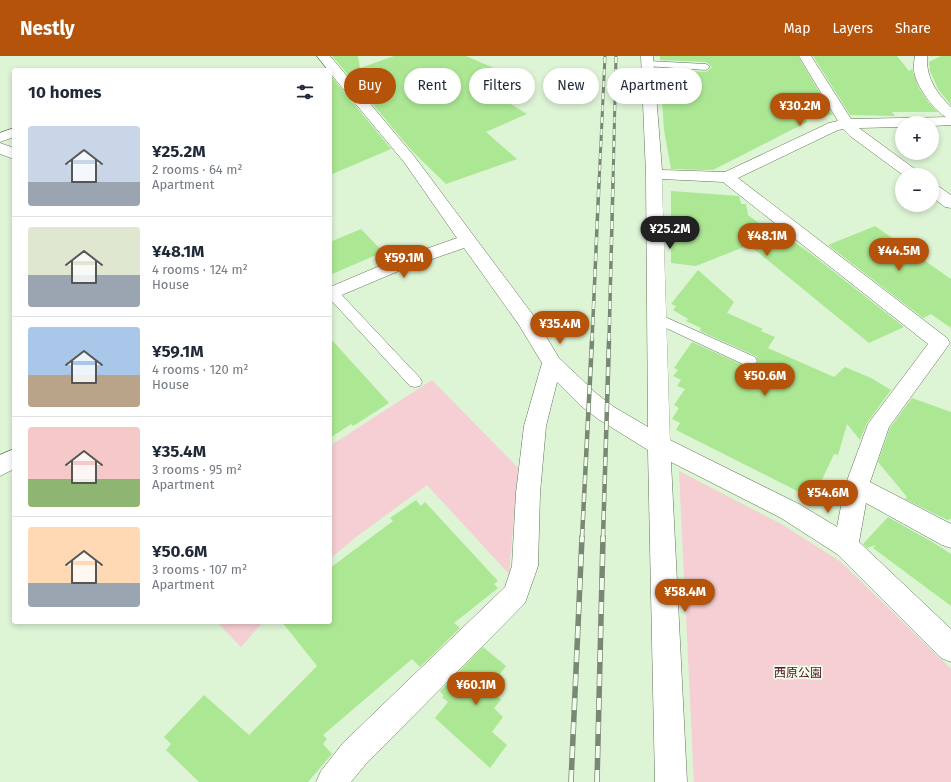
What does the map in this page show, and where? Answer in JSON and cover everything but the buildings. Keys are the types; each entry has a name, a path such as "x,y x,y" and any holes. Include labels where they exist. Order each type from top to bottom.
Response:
{"street":[{"path":"323,56 409,159 526,320 552,363 589,400 606,413 659,445 790,511 846,546 951,648"},
{"path":"805,56 847,124 855,133 903,168"},
{"path":"921,56 919,65 922,78 931,95 951,115"},
{"path":"648,60 654,174 659,445 671,782"},
{"path":"654,174 727,177 834,126 847,124 951,121"},
{"path":"0,138 12,133"},
{"path":"0,148 12,153"},
{"path":"727,177 940,343 879,424 857,486 846,546"},
{"path":"939,194 951,203"},
{"path":"332,293 395,266 469,240"},
{"path":"338,780 354,754 516,594 525,566 528,493 535,426 552,363"},
{"path":"0,466 12,459"},
{"path":"857,486 951,538"}],"lane":[{"path":"648,60 706,68"},
{"path":"332,294 415,382"},
{"path":"656,318 750,361"}],"green space":[{"path":"432,380 518,468 509,574 427,485 356,537 332,557 332,445"},
{"name":"西原公園","path":"679,471 783,525 841,562 951,669 951,782 694,782"},
{"path":"219,624 261,624 241,647"}],"railway":[{"path":"599,183 605,56"},
{"path":"613,183 616,56"},
{"path":"592,341 599,182"},
{"path":"609,341 613,182"},
{"path":"582,538 592,340"},
{"path":"603,538 609,340"},
{"path":"571,782 582,537"},
{"path":"597,782 603,537"}]}
